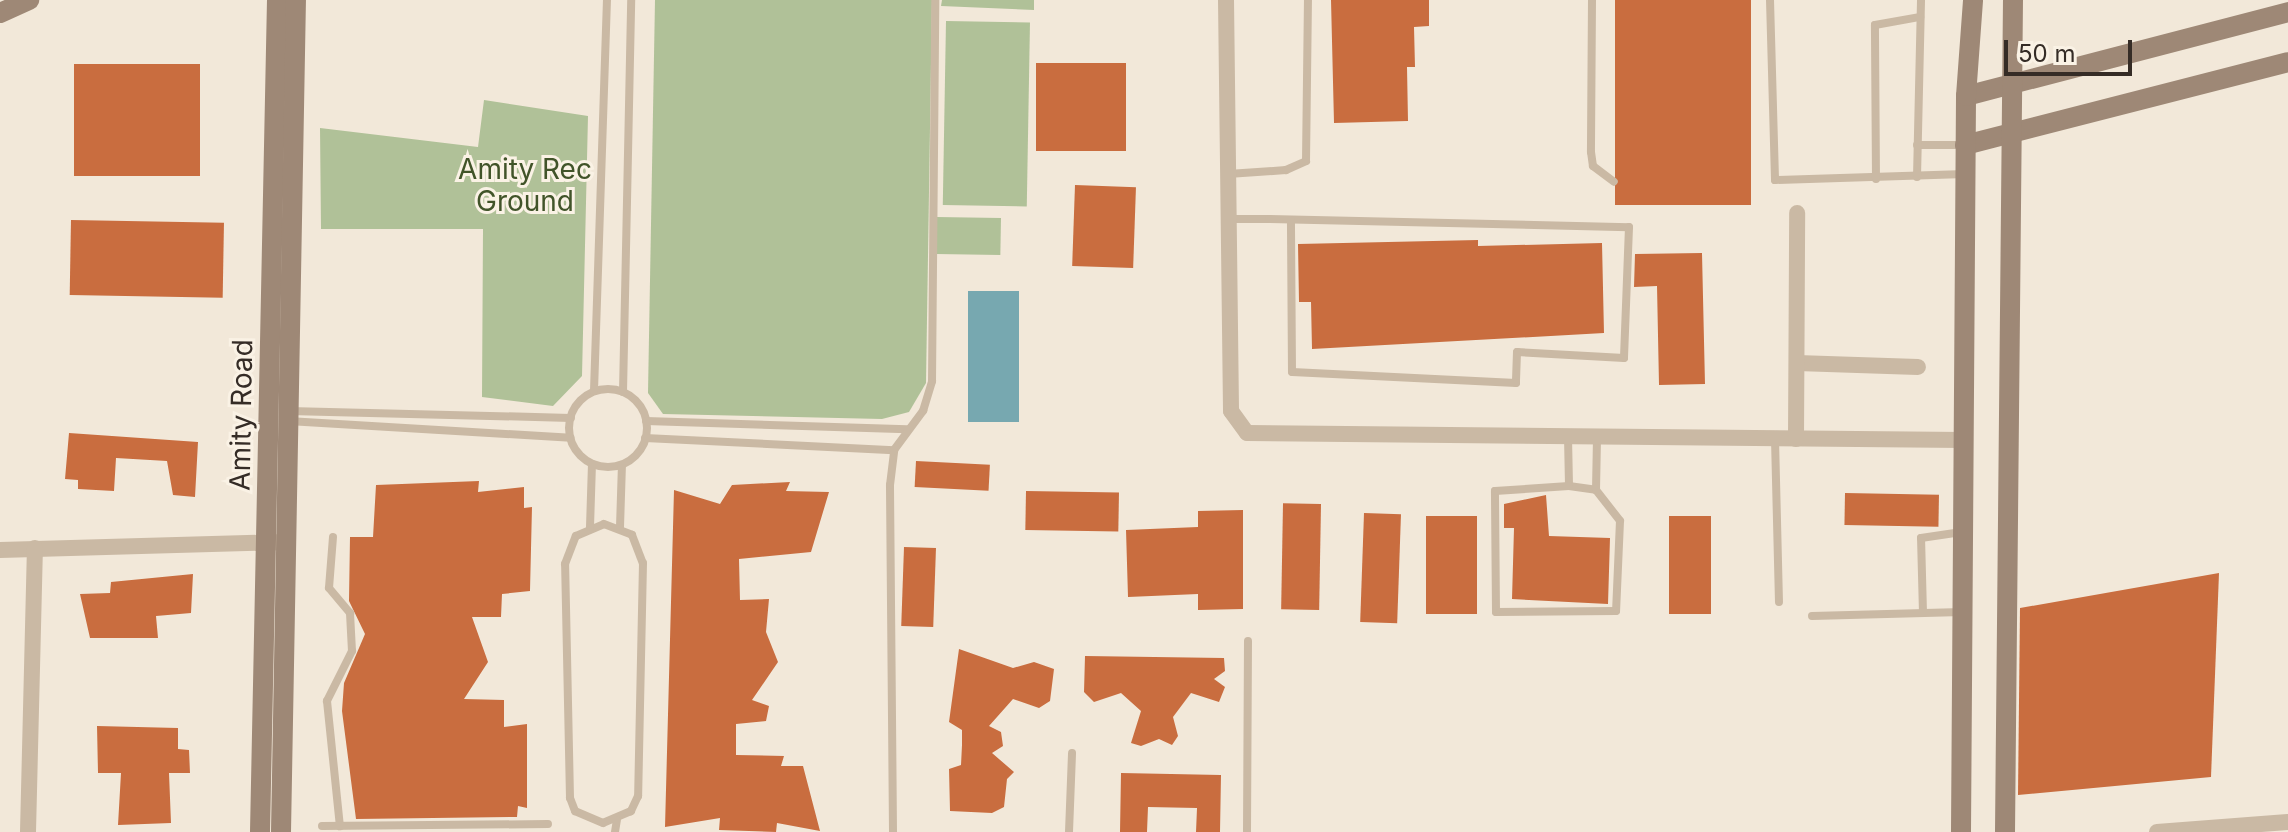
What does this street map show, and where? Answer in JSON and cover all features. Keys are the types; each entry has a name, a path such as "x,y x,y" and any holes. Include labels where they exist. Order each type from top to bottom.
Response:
{"street":[{"path":"0,13 29,0"},
{"name":"Amity Road","path":"277,0 276,542 285,827"},
{"name":"Amity Road","path":"260,832 276,542 288,416 296,0"},
{"path":"1226,0 1231,411 1247,433 1963,440"},
{"path":"1961,832 1965,145 1973,0"},
{"path":"2005,832 2007,133 2013,0"},
{"path":"1966,96 2288,12"},
{"path":"1965,145 2288,62"},
{"path":"1796,439 1797,213"},
{"path":"1797,363 1918,367"},
{"path":"0,550 276,542"},
{"path":"28,832 35,548"},
{"path":"2157,832 2288,822"}],"lane":[{"path":"590,527 592,464 570,438 571,418 594,391 607,0"},
{"path":"620,527 622,465 645,438 646,421 623,392 631,0"},
{"path":"893,832 894,450 923,411 932,381 935,0"},
{"path":"1228,174 1286,170 1306,161 1308,0"},
{"path":"1592,0 1591,152 1599,174 1614,182"},
{"path":"1770,0 1775,180 1965,174"},
{"path":"1917,177 1921,0"},
{"path":"1876,179 1875,25 1920,17"},
{"path":"1917,145 1965,145"},
{"path":"1228,219 1291,220 1629,227 1624,358 1517,352 1516,383 1292,372 1291,220"},
{"path":"594,391 623,392"},
{"path":"288,416 571,418"},
{"path":"288,416 570,438"},
{"path":"646,421 907,429"},
{"path":"1568,437 1569,486"},
{"path":"645,438 894,450"},
{"path":"1596,490 1569,486 1495,491 1496,612 1616,611 1620,521 1596,490 1597,438"},
{"path":"1775,439 1779,602"},
{"path":"592,464 622,465"},
{"path":"587,831 587,819 570,798 565,564 568,547 590,527 620,527 641,548 643,563 638,796 617,820 615,832"},
{"path":"1923,613 1921,538 1962,532"},
{"path":"333,537 329,588 350,613 352,651 327,701 340,826"},
{"path":"1812,616 1962,612"},
{"path":"1247,832 1248,641"},
{"path":"1069,832 1072,753"},
{"path":"587,819 617,820"},
{"path":"322,826 548,824"}],"green space":[{"path":"655,0 932,0 926,383 909,412 882,419 663,414 648,393"},
{"path":"942,0 1034,0 1034,10 941,6"},
{"path":"946,21 1030,22 1027,206 943,205"},
{"name":"Amity Rec Ground","path":"484,100 588,116 582,376 553,406 482,397 483,229 321,229 320,128 478,147"},
{"path":"937,217 1001,218 1000,255 936,254"}],"water":[{"path":"968,291 1019,291 1019,422 968,422"}],"building":[{"path":"1331,0 1429,0 1429,26 1414,27 1415,67 1407,67 1408,121 1334,123"},
{"path":"1615,0 1751,0 1751,205 1615,205"},
{"path":"1036,63 1126,63 1126,151 1036,151"},
{"path":"74,64 200,64 200,176 74,176"},
{"path":"1075,185 1136,187 1133,268 1072,266"},
{"path":"71,220 224,223 223,298 70,295"},
{"path":"1478,240 1478,246 1602,243 1604,333 1312,349 1311,302 1299,302 1298,244"},
{"path":"1702,253 1705,384 1659,385 1657,286 1634,287 1635,254"},
{"path":"69,433 198,442 195,497 173,495 167,461 116,458 114,491 78,489 78,480 65,479"},
{"path":"916,461 990,465 989,491 915,487"},
{"path":"479,481 478,492 524,487 524,508 532,507 530,591 502,594 501,617 472,617 488,662 464,699 504,700 504,727 527,724 527,808 518,806 517,817 356,819 342,711 344,683 365,634 349,601 350,537 373,537 376,485"},
{"path":"790,482 786,491 829,492 811,552 739,559 740,600 769,599 766,632 778,662 752,700 769,706 766,721 736,724 736,755 784,756 781,766 803,766 820,831 777,823 776,832 719,830 720,818 665,827 674,490 720,504 732,485"},
{"path":"1026,491 1119,493 1118,532 1025,530"},
{"path":"1845,493 1939,495 1938,527 1844,525"},
{"path":"1546,495 1549,536 1610,538 1608,604 1512,599 1514,528 1504,528 1504,504"},
{"path":"1283,503 1321,504 1319,610 1281,609"},
{"path":"1243,510 1243,609 1198,610 1198,594 1128,597 1126,530 1198,527 1198,511"},
{"path":"1364,513 1401,514 1397,623 1360,622"},
{"path":"1426,516 1477,516 1477,614 1426,614"},
{"path":"1669,516 1711,516 1711,614 1669,614"},
{"path":"904,547 936,548 933,627 901,626"},
{"path":"2219,573 2211,777 2018,795 2020,608"},
{"path":"193,574 191,613 156,616 158,638 90,638 80,594 110,593 111,582"},
{"path":"959,649 1013,668 1034,662 1054,669 1050,701 1039,708 1013,699 989,726 1001,732 1003,746 992,753 1014,772 1007,779 1004,807 992,813 950,811 949,769 961,765 962,730 949,722"},
{"path":"1085,656 1224,658 1225,671 1214,679 1225,687 1219,702 1191,693 1173,717 1178,736 1172,745 1159,739 1141,746 1131,743 1141,711 1121,693 1094,702 1084,692"},
{"path":"97,726 178,728 178,749 189,750 190,773 169,773 171,823 118,825 121,773 98,773"},
{"path":"1121,773 1221,775 1220,832 1196,832 1197,808 1148,807 1147,832 1120,832"}]}
